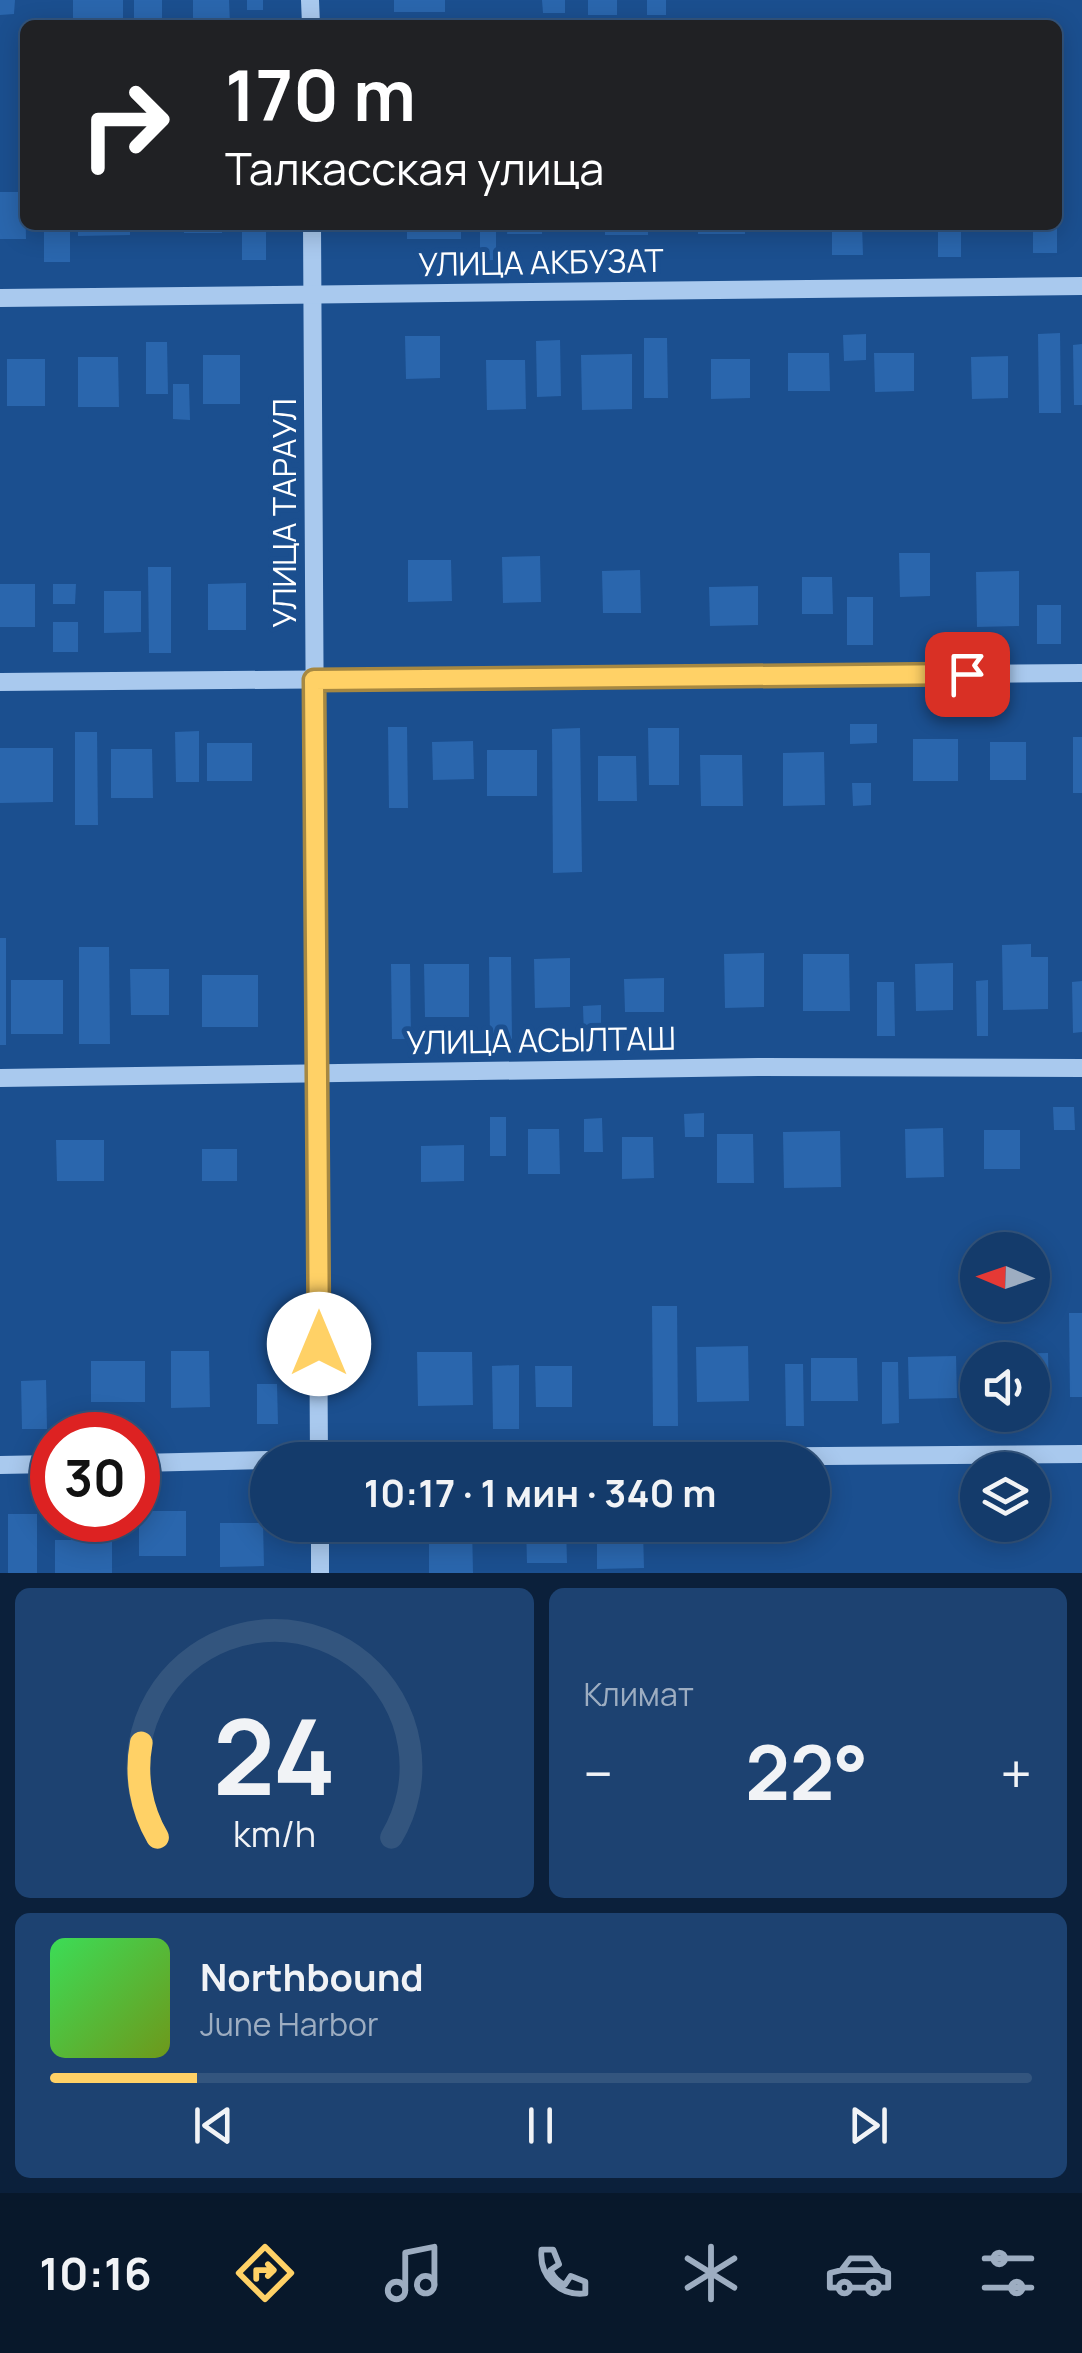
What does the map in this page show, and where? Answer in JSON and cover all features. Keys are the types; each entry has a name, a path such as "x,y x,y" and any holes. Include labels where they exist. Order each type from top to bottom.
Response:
{"street":[{"name":"УЛИЦА ТАРАУЛ","path":"312,230 319,1442"},
{"name":"УЛИЦА АКБУЗАТ","path":"0,298 1082,286"},
{"path":"0,682 1082,673"},
{"name":"УЛИЦА АСЫЛТАШ","path":"0,1078 758,1067 1082,1068"},
{"path":"830,1456 1082,1454"},
{"path":"160,1462 250,1460"},
{"path":"0,1465 30,1464"},
{"path":"320,1542 320,1573"}],"building":[{"path":"0,0 15,0 14,14 0,15"},
{"path":"73,0 123,0 123,20 73,20"},
{"path":"134,0 162,0 162,20 134,20"},
{"path":"193,0 229,0 230,20 193,20"},
{"path":"247,0 263,0 263,10 247,10"},
{"path":"394,0 445,0 445,12 394,12"},
{"path":"542,0 565,0 565,13 543,13"},
{"path":"588,0 617,0 617,15 588,15"},
{"path":"647,0 666,0 666,15 647,15"},
{"path":"0,192 20,192 20,230 26,230 26,239 0,239"},
{"path":"44,230 70,230 70,262 44,262"},
{"path":"78,230 130,230 130,235 78,236"},
{"path":"184,230 222,230 222,233"},
{"path":"242,230 266,230 266,260 242,260"},
{"path":"407,230 461,230 461,239 407,239"},
{"path":"480,230 496,230 496,260 480,260"},
{"path":"507,230 542,230 542,234 507,234"},
{"path":"605,230 648,230 648,235 605,235"},
{"path":"698,230 745,230 745,234 698,234"},
{"path":"832,230 862,230 863,255 832,255"},
{"path":"938,230 961,230 961,257 938,257"},
{"path":"969,230 1015,230 1015,232"},
{"path":"1033,230 1057,230 1057,253 1033,253"},
{"path":"1060,333 1061,413 1039,413 1038,334"},
{"path":"866,334 866,360 844,361 843,335"},
{"path":"405,336 440,336 440,378 406,379"},
{"path":"644,338 667,338 668,398 644,398"},
{"path":"560,340 561,396 537,397 536,341"},
{"path":"146,342 167,342 168,394 146,394"},
{"path":"1082,344 1082,405 1074,405 1073,345"},
{"path":"788,353 829,353 830,391 788,391"},
{"path":"874,353 914,353 914,391 875,392"},
{"path":"632,354 632,409 582,410 581,355"},
{"path":"203,355 240,355 240,404 203,404"},
{"path":"1008,356 1008,398 972,399 971,357"},
{"path":"78,357 118,357 119,407 78,407"},
{"path":"7,359 45,359 45,406 7,406"},
{"path":"711,359 750,359 750,398 711,399"},
{"path":"486,360 525,360 526,409 487,410"},
{"path":"173,384 189,384 190,420 173,419"},
{"path":"899,553 930,553 930,596 900,597"},
{"path":"540,556 541,602 503,603 502,557"},
{"path":"408,560 451,560 452,601 408,602"},
{"path":"148,567 171,567 171,653 149,653"},
{"path":"640,570 641,613 603,613 602,571"},
{"path":"1019,571 1019,626 977,627 976,572"},
{"path":"802,577 832,577 833,614 802,614"},
{"path":"246,583 246,630 208,630 208,584"},
{"path":"0,584 35,584 35,627 0,627"},
{"path":"53,584 76,584 75,604 53,604"},
{"path":"758,586 758,625 710,626 709,587"},
{"path":"104,591 141,591 141,632 104,633"},
{"path":"847,597 873,597 873,645 847,645"},
{"path":"1037,605 1061,605 1061,644 1037,644"},
{"path":"53,622 78,622 78,652 53,652"},
{"path":"850,724 877,724 877,743 850,744"},
{"path":"388,727 407,727 408,808 389,808"},
{"path":"580,728 582,872 553,873 552,729"},
{"path":"648,728 679,728 679,785 649,785"},
{"path":"199,731 199,782 176,782 175,732"},
{"path":"75,732 97,732 98,825 75,825"},
{"path":"1073,737 1082,737 1082,793 1073,793"},
{"path":"913,739 958,739 958,781 913,781"},
{"path":"473,741 474,779 433,780 432,742"},
{"path":"990,742 1026,742 1026,780 990,780"},
{"path":"207,743 252,743 252,781 207,781"},
{"path":"0,748 53,748 53,802 0,803"},
{"path":"111,749 152,749 153,798 111,798"},
{"path":"487,750 537,750 537,796 487,796"},
{"path":"824,752 825,805 783,806 783,753"},
{"path":"700,755 742,755 743,806 701,806"},
{"path":"598,756 636,756 637,801 598,801"},
{"path":"852,783 871,783 871,805 853,806"},
{"path":"0,938 6,938 6,1045 0,1045"},
{"path":"1031,944 1031,957 1048,957 1048,1009 1003,1010 1002,945"},
{"path":"79,947 109,947 110,1044 79,1044"},
{"path":"764,953 764,1007 725,1008 724,954"},
{"path":"803,954 849,954 850,1011 803,1011"},
{"path":"489,957 511,957 512,1039 490,1039"},
{"path":"570,958 570,1007 535,1008 534,959"},
{"path":"953,963 953,1010 916,1011 915,964"},
{"path":"391,964 410,964 411,1039 392,1039"},
{"path":"424,964 469,964 469,1017 425,1017"},
{"path":"130,969 169,969 169,1015 131,1015"},
{"path":"202,975 258,975 258,1027 202,1027"},
{"path":"664,978 664,1012 625,1012 624,979"},
{"path":"11,980 63,980 63,1034 11,1034"},
{"path":"988,980 988,1036 977,1036 976,981"},
{"path":"1082,981 1082,1032 1073,1033 1072,982"},
{"path":"877,982 894,982 895,1036 877,1036"},
{"path":"601,1005 601,1036 584,1037 583,1006"},
{"path":"1053,1107 1074,1107 1075,1130 1054,1130"},
{"path":"704,1113 704,1137 685,1137 684,1114"},
{"path":"490,1117 506,1117 506,1156 490,1156"},
{"path":"602,1118 603,1152 584,1152 584,1119"},
{"path":"943,1128 944,1177 906,1178 905,1129"},
{"path":"528,1129 559,1129 560,1174 528,1174"},
{"path":"984,1130 1020,1130 1020,1169 984,1169"},
{"path":"840,1131 841,1187 784,1188 783,1132"},
{"path":"717,1134 753,1134 754,1183 717,1183"},
{"path":"622,1137 653,1137 654,1178 622,1179"},
{"path":"56,1140 104,1140 104,1181 57,1181"},
{"path":"464,1145 464,1181 421,1182 421,1146"},
{"path":"202,1149 237,1149 237,1181 202,1181"},
{"path":"652,1306 677,1306 678,1426 653,1426"},
{"path":"1069,1313 1082,1313 1082,1397 1070,1397"},
{"path":"748,1346 749,1401 697,1402 696,1347"},
{"path":"171,1351 209,1351 210,1407 171,1408"},
{"path":"417,1352 472,1352 473,1405 418,1406"},
{"path":"956,1356 957,1398 909,1399 908,1357"},
{"path":"811,1358 857,1358 858,1401 811,1401"},
{"path":"91,1361 145,1361 145,1402 91,1402"},
{"path":"882,1362 898,1362 899,1423 882,1424"},
{"path":"785,1364 803,1364 804,1426 786,1426"},
{"path":"519,1365 519,1429 493,1429 492,1366"},
{"path":"535,1366 572,1366 572,1407 536,1407"},
{"path":"46,1380 47,1412 30,1412 30,1429 22,1429 21,1381"},
{"path":"257,1384 277,1384 278,1424 257,1424"},
{"path":"160,1511 186,1511 186,1556 139,1556 139,1542 160,1542"},
{"path":"8,1514 30,1514 30,1542 37,1542 37,1573 8,1573"},
{"path":"220,1523 250,1523 250,1542 263,1542 264,1566 220,1567"},
{"path":"55,1542 112,1542 112,1573 55,1573"},
{"path":"429,1542 472,1542 473,1573 429,1573"},
{"path":"526,1542 566,1542 567,1563 527,1563"},
{"path":"597,1542 643,1542 644,1568 597,1569"}],"route":[{"path":"319,1344 314,680 967,674"}]}
